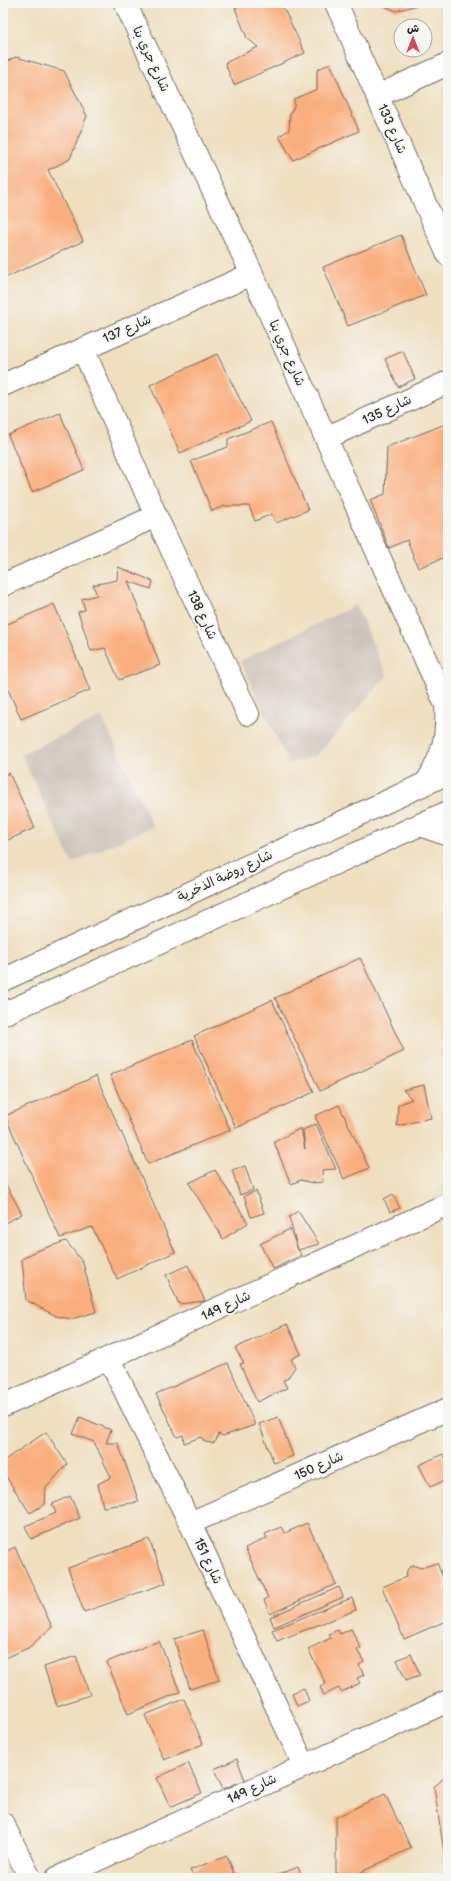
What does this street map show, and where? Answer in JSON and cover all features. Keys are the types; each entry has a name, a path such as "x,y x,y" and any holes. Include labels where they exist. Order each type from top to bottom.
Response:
{"street":[{"name":"شارع جري بنا","path":"125,3 252,274 447,706 447,725 444,745 437,764 427,782"},
{"name":"شارع 133","path":"336,3 448,255"},
{"path":"378,96 448,64"},
{"name":"شارع 137","path":"3,385 252,274"},
{"name":"شارع 138","path":"83,349 156,516 248,714"},
{"name":"شارع 135","path":"326,438 448,382"},
{"path":"3,584 156,516"},
{"name":"شارع روضة الذخرية","path":"3,980 448,773"},
{"path":"3,1014 448,812"},
{"path":"420,825 448,835"},
{"name":"شارع 149","path":"3,1406 448,1204"},
{"name":"شارع 151","path":"109,1359 190,1523 304,1765"},
{"name":"شارع 150","path":"190,1523 448,1409"},
{"name":"شارع 149","path":"57,1878 448,1701"},
{"path":"3,1824 30,1878"}],"shaded area":[{"path":"356,605 387,676 316,756 289,764 240,661"},
{"path":"102,717 153,826 72,863 21,754"}],"building":[{"path":"245,3 281,3 305,53 234,85 225,63 258,47 247,38 235,8"},
{"path":"378,3 425,3 396,11"},
{"path":"16,57 64,71 87,116 70,159 48,170 83,241 3,279 3,63"},
{"path":"330,63 359,131 293,160 279,136 289,130 290,114 294,106 294,99 317,89 317,70"},
{"path":"401,235 426,295 348,326 323,267"},
{"path":"403,351 415,379 398,387 385,359"},
{"path":"217,354 251,421 180,453 150,385"},
{"path":"60,413 84,470 32,492 8,435"},
{"path":"271,422 308,510 276,523 272,514 255,521 249,506 225,506 212,511 191,461 228,447 228,439"},
{"path":"448,423 448,556 418,568 407,540 389,548 370,500 385,494 387,447"},
{"path":"118,567 153,581 151,589 128,581 160,665 119,680 105,648 91,651 78,612 85,610 82,599 97,595 93,585 117,580"},
{"path":"54,604 90,690 21,719 3,678 3,626"},
{"path":"9,773 35,828 3,842 3,776"},
{"path":"360,958 404,1051 320,1091 275,998"},
{"path":"272,1000 314,1092 236,1128 194,1036"},
{"path":"192,1040 230,1130 148,1164 110,1075"},
{"path":"96,1076 175,1252 117,1279 92,1227 60,1238 5,1116"},
{"path":"424,1085 431,1118 397,1126 398,1105 412,1099 403,1090"},
{"path":"339,1105 369,1168 344,1179 315,1116"},
{"path":"316,1124 336,1169 322,1170 323,1182 312,1183 301,1180 291,1184 274,1142 301,1128 305,1149 303,1130"},
{"path":"245,1166 253,1190 240,1195 232,1170"},
{"path":"215,1170 248,1223 223,1239 189,1183"},
{"path":"3,1179 22,1214 3,1224"},
{"path":"256,1191 264,1213 251,1217 244,1196"},
{"path":"393,1194 400,1208 390,1212 384,1199"},
{"path":"298,1211 319,1244 298,1250 289,1217"},
{"path":"290,1229 298,1250 302,1255 273,1269 260,1244"},
{"path":"66,1241 83,1263 96,1312 71,1319 56,1316 26,1300 22,1259 36,1251"},
{"path":"188,1265 205,1301 179,1304 166,1275"},
{"path":"287,1324 301,1354 291,1359 295,1367 287,1379 283,1380 287,1388 257,1402 240,1364 244,1363 235,1348"},
{"path":"228,1363 255,1425 223,1436 218,1434 216,1441 213,1443 205,1442 201,1437 184,1443 183,1435 177,1437 156,1394"},
{"path":"80,1417 111,1430 106,1443 118,1443 139,1502 103,1507 98,1484 111,1477 94,1442 73,1434"},
{"path":"278,1417 293,1456 274,1463 259,1424"},
{"path":"46,1432 67,1464 46,1488 45,1504 30,1513 3,1472 3,1461"},
{"path":"443,1454 446,1459 448,1457 448,1479 430,1487 419,1465"},
{"path":"70,1496 80,1518 31,1539 25,1526 56,1513 52,1504"},
{"path":"307,1523 336,1584 270,1614 264,1600 268,1598 245,1548 267,1538 265,1534 281,1527 285,1533"},
{"path":"149,1539 166,1583 84,1612 68,1568"},
{"path":"15,1547 52,1627 28,1648 3,1659 3,1553"},
{"path":"437,1563 446,1585 443,1587 448,1597 448,1620 404,1639 382,1587 406,1577 407,1570 412,1565 421,1568"},
{"path":"339,1587 343,1597 274,1627 270,1617"},
{"path":"352,1598 356,1610 277,1641 272,1630"},
{"path":"351,1629 361,1648 357,1650 364,1662 359,1665 364,1675 357,1678 360,1683 341,1692 339,1688 324,1695 320,1687 326,1684 308,1649 331,1638 329,1634 338,1630 340,1634"},
{"path":"203,1630 219,1680 190,1689 174,1639"},
{"path":"159,1641 180,1692 128,1714 107,1662"},
{"path":"411,1654 420,1675 406,1680 397,1660"},
{"path":"76,1656 90,1695 57,1706 44,1667"},
{"path":"304,1688 309,1701 297,1706 292,1693"},
{"path":"184,1699 203,1744 164,1760 145,1715"},
{"path":"237,1759 245,1780 223,1789 214,1769"},
{"path":"188,1763 202,1793 170,1807 157,1778"},
{"path":"448,1774 448,1872 447,1872 434,1787"},
{"path":"385,1794 411,1848 349,1878 336,1878 336,1817"},
{"path":"227,1856 236,1878 194,1878 190,1870"},
{"path":"298,1867 302,1878 271,1878"}]}
